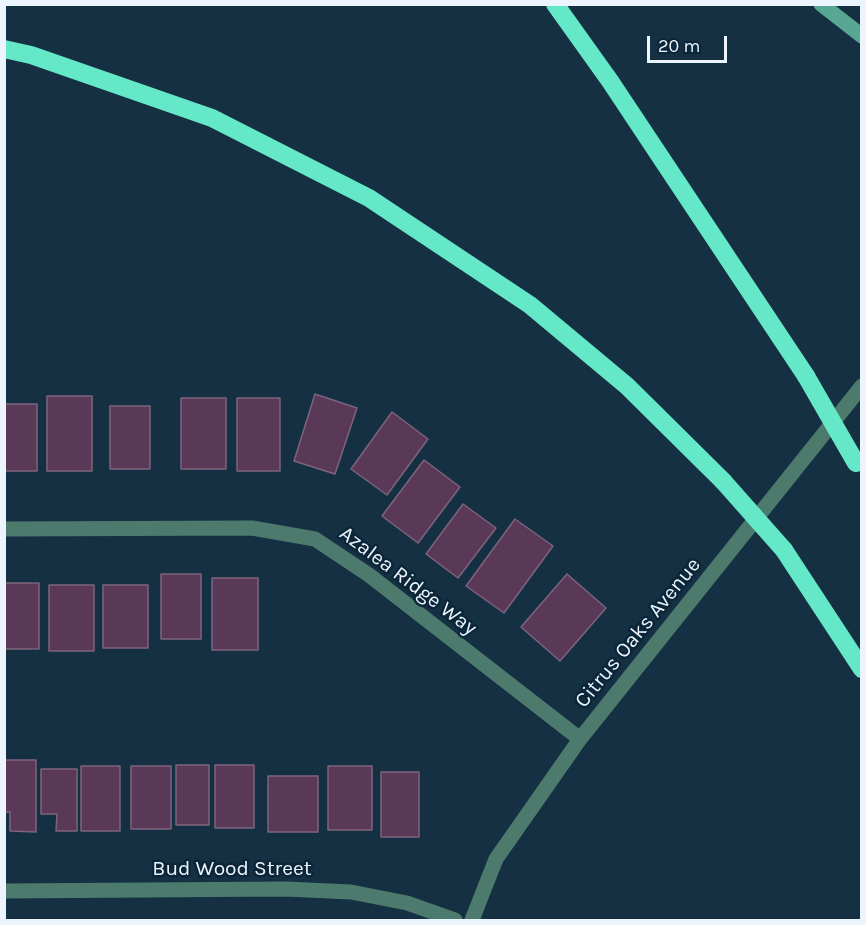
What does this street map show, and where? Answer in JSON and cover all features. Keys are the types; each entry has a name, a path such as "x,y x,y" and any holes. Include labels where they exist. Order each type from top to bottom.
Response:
{"highway":[{"path":"555,4 610,81 806,376 859,467"},
{"path":"4,48 31,55 212,118 369,198 530,305 627,386 723,481 784,550 861,669"}],"main road":[{"path":"821,4 861,36"}],"street":[{"name":"Citrus Oaks Avenue","path":"472,921 496,859 580,738 861,386"},
{"name":"Azalea Ridge Way","path":"4,529 252,528 315,538 369,575 580,738"},
{"name":"Bud Wood Street","path":"4,891 286,889 351,892 407,903 455,921"}],"building":[{"path":"315,394 357,408 335,474 294,461"},
{"path":"47,396 92,396 92,471 47,471"},
{"path":"181,398 226,398 226,469 181,469"},
{"path":"237,398 280,398 280,471 237,471"},
{"path":"4,404 37,404 37,471 4,471"},
{"path":"110,406 150,406 150,469 110,469"},
{"path":"392,412 428,439 387,495 351,469"},
{"path":"424,460 460,487 418,543 382,516"},
{"path":"463,504 496,528 458,578 426,554"},
{"path":"515,519 553,546 504,613 466,586"},
{"path":"161,574 201,574 201,639 161,639"},
{"path":"567,574 606,608 560,661 521,627"},
{"path":"212,578 258,578 258,650 212,650"},
{"path":"4,583 39,583 39,649 4,649"},
{"path":"49,585 94,585 94,651 49,651"},
{"path":"103,585 148,585 148,648 103,648"},
{"path":"4,760 36,760 36,832 10,831 10,812 4,812"},
{"path":"176,765 209,765 209,825 176,825"},
{"path":"215,765 254,765 254,828 215,828"},
{"path":"81,766 120,766 120,831 81,831"},
{"path":"131,766 171,766 171,829 131,829"},
{"path":"328,766 372,766 372,830 328,830"},
{"path":"41,769 77,769 77,831 56,831 57,814 41,814"},
{"path":"381,772 419,772 419,837 381,837"},
{"path":"268,776 318,776 318,832 268,832"}]}
